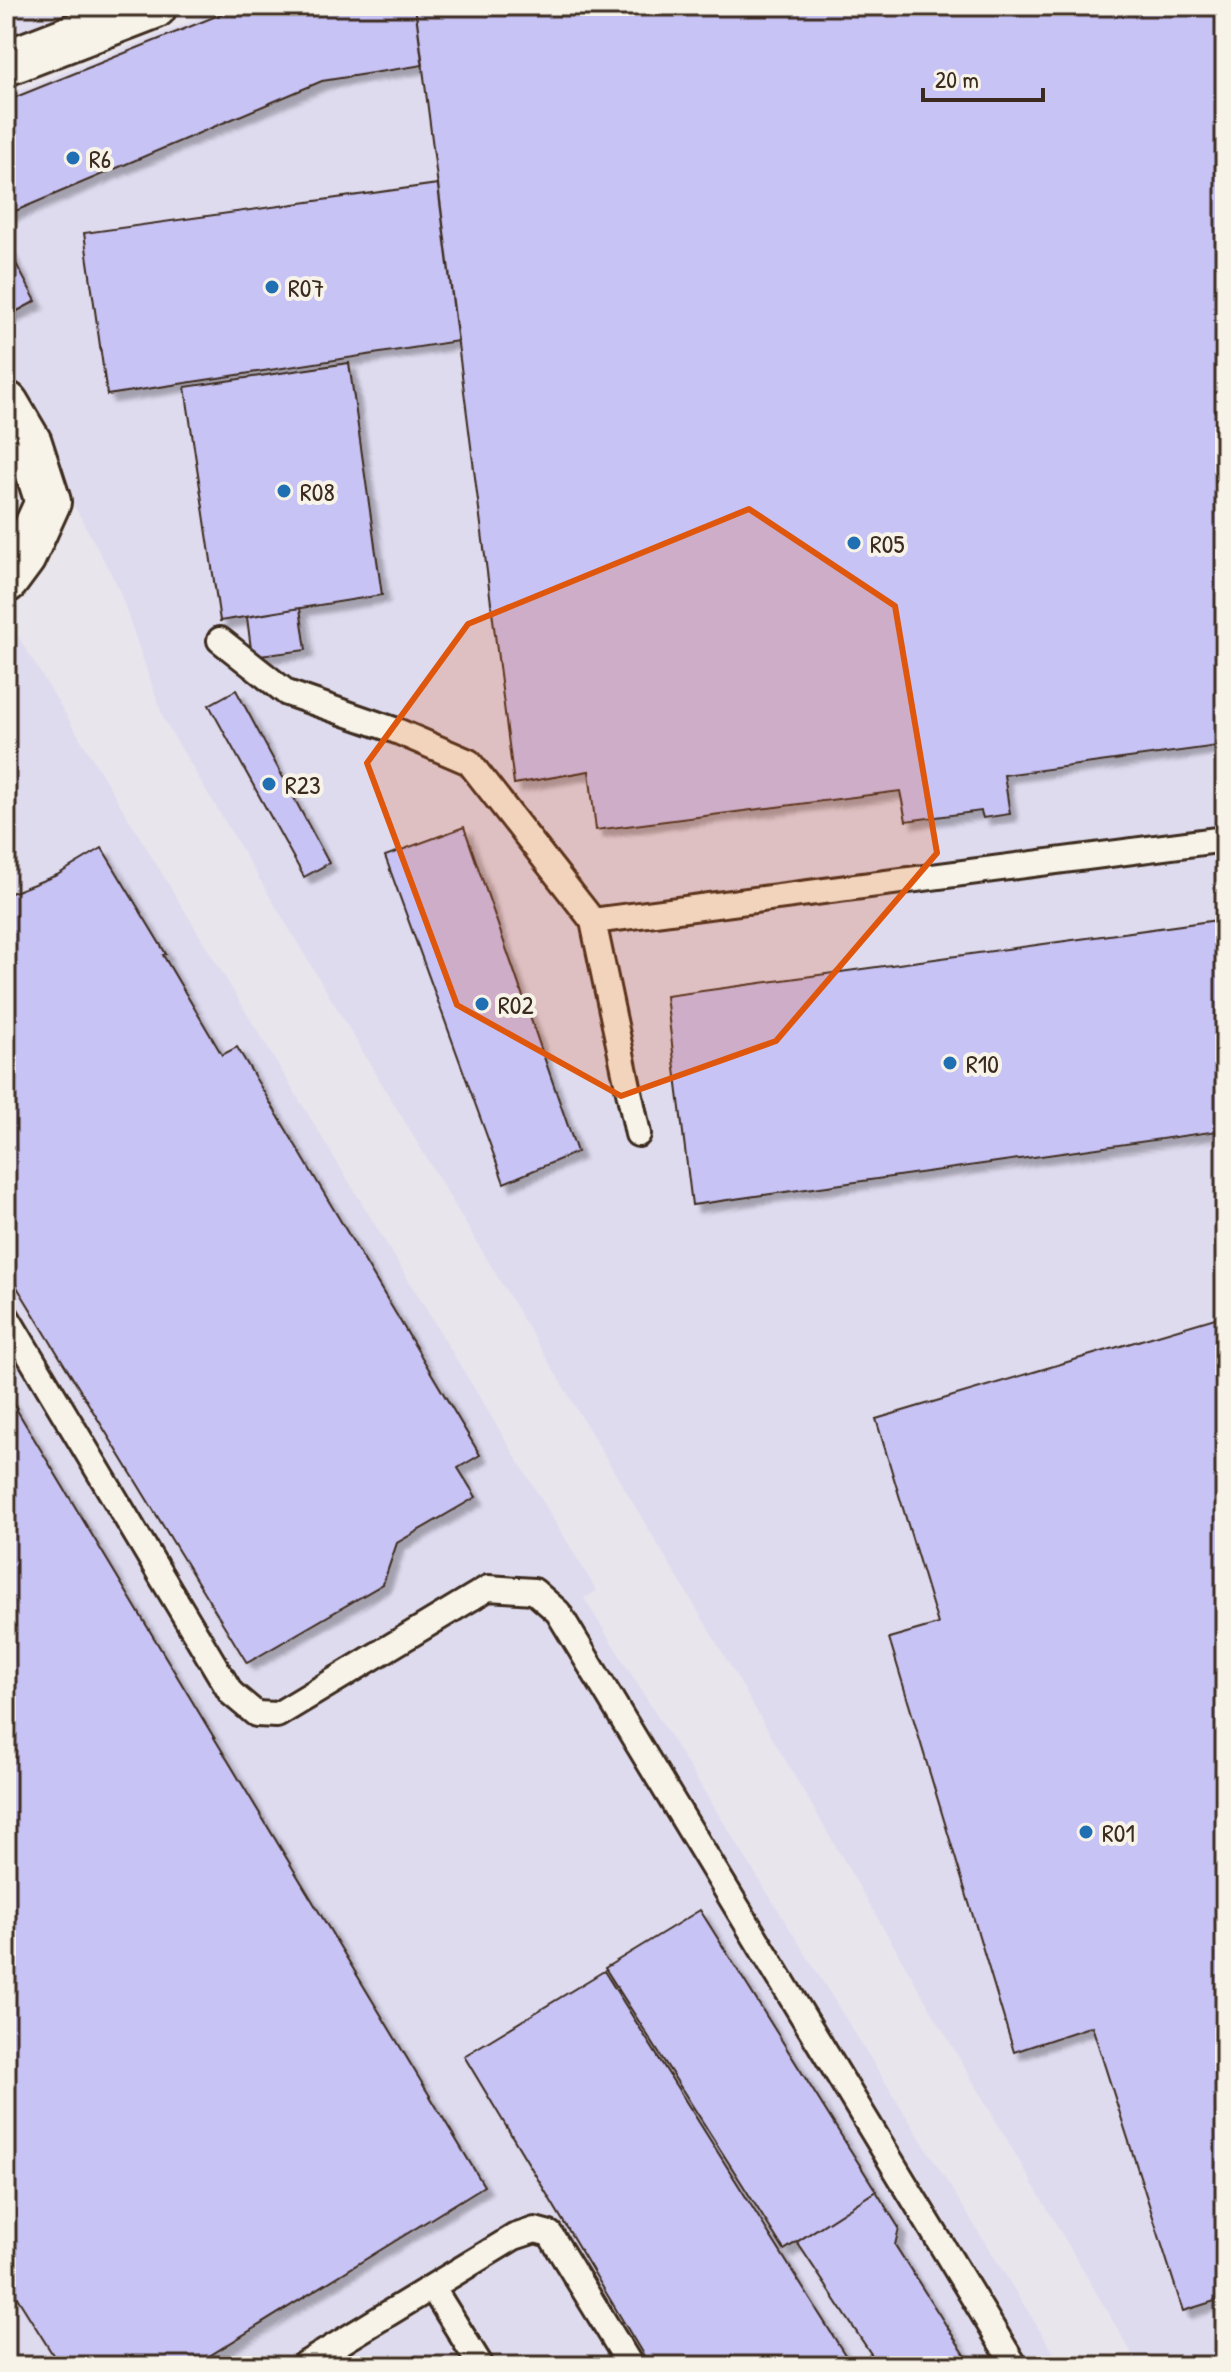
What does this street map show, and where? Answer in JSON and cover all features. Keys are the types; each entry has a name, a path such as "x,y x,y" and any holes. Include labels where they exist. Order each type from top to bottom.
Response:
{"street":[{"path":"6,63 142,8"},
{"path":"6,404 29,443 48,502 23,557 6,580"}],"lane":[{"path":"220,640 287,693 397,731 469,762 593,921 638,1134"},
{"path":"593,921 1225,839"},
{"path":"6,1316 231,1693 256,1714 277,1715 488,1588 534,1591 558,1612 1015,2366"},
{"path":"302,2366 514,2237 535,2230 550,2234 631,2366"},
{"path":"432,2287 481,2366"}],"highlighted area":[{"path":"749,509 895,606 937,853 776,1041 621,1096 457,1005 367,763 468,624"}],"shaded area":[{"path":"6,6 90,6 6,40"},
{"path":"230,6 1225,6 1225,2366 1139,2366 718,1645 164,720 118,587 6,379 6,96"},
{"path":"6,616 597,1591 584,1598 1062,2366 6,2366"}],"building":[{"name":"R6","path":"241,6 415,6 423,65 322,81 6,215 6,101"},
{"name":"R05","path":"415,6 1225,6 1225,745 1004,775 1010,814 983,818 981,811 906,821 900,791 596,830 589,771 514,784"},
{"name":"R07","path":"438,184 458,341 107,395 84,233"},
{"path":"6,245 36,301 6,317"},
{"name":"R08","path":"349,363 382,595 220,621 185,387"},
{"path":"300,608 306,650 252,657 247,617"},
{"name":"R23","path":"236,690 329,863 304,877 209,705"},
{"name":"R02","path":"464,827 577,1152 504,1183 385,856"},
{"path":"102,848 222,1055 237,1047 480,1455 458,1468 476,1497 397,1543 383,1584 247,1663 6,1269 6,895 57,875"},
{"name":"R10","path":"1225,919 1225,1130 692,1205 666,996"},
{"name":"R01","path":"1225,1315 1225,2313 1221,2299 1183,2311 1092,2026 1014,2052 889,1638 938,1624 876,1419"},
{"path":"6,1392 484,2186 193,2366 60,2366 13,2291 6,2295"},
{"path":"700,1910 876,2191 784,2250 605,1968"},
{"path":"604,1971 852,2366 650,2366 464,2056"},
{"path":"876,2191 899,2228 895,2245 972,2366 879,2366 797,2242"}],"place":[{"name":"R6","path":"73,158"},
{"name":"R07","path":"272,287"},
{"name":"R08","path":"284,491"},
{"name":"R05","path":"854,543"},
{"name":"R23","path":"269,784"},
{"name":"R02","path":"482,1004"},
{"name":"R10","path":"950,1063"},
{"name":"R01","path":"1086,1832"}]}
